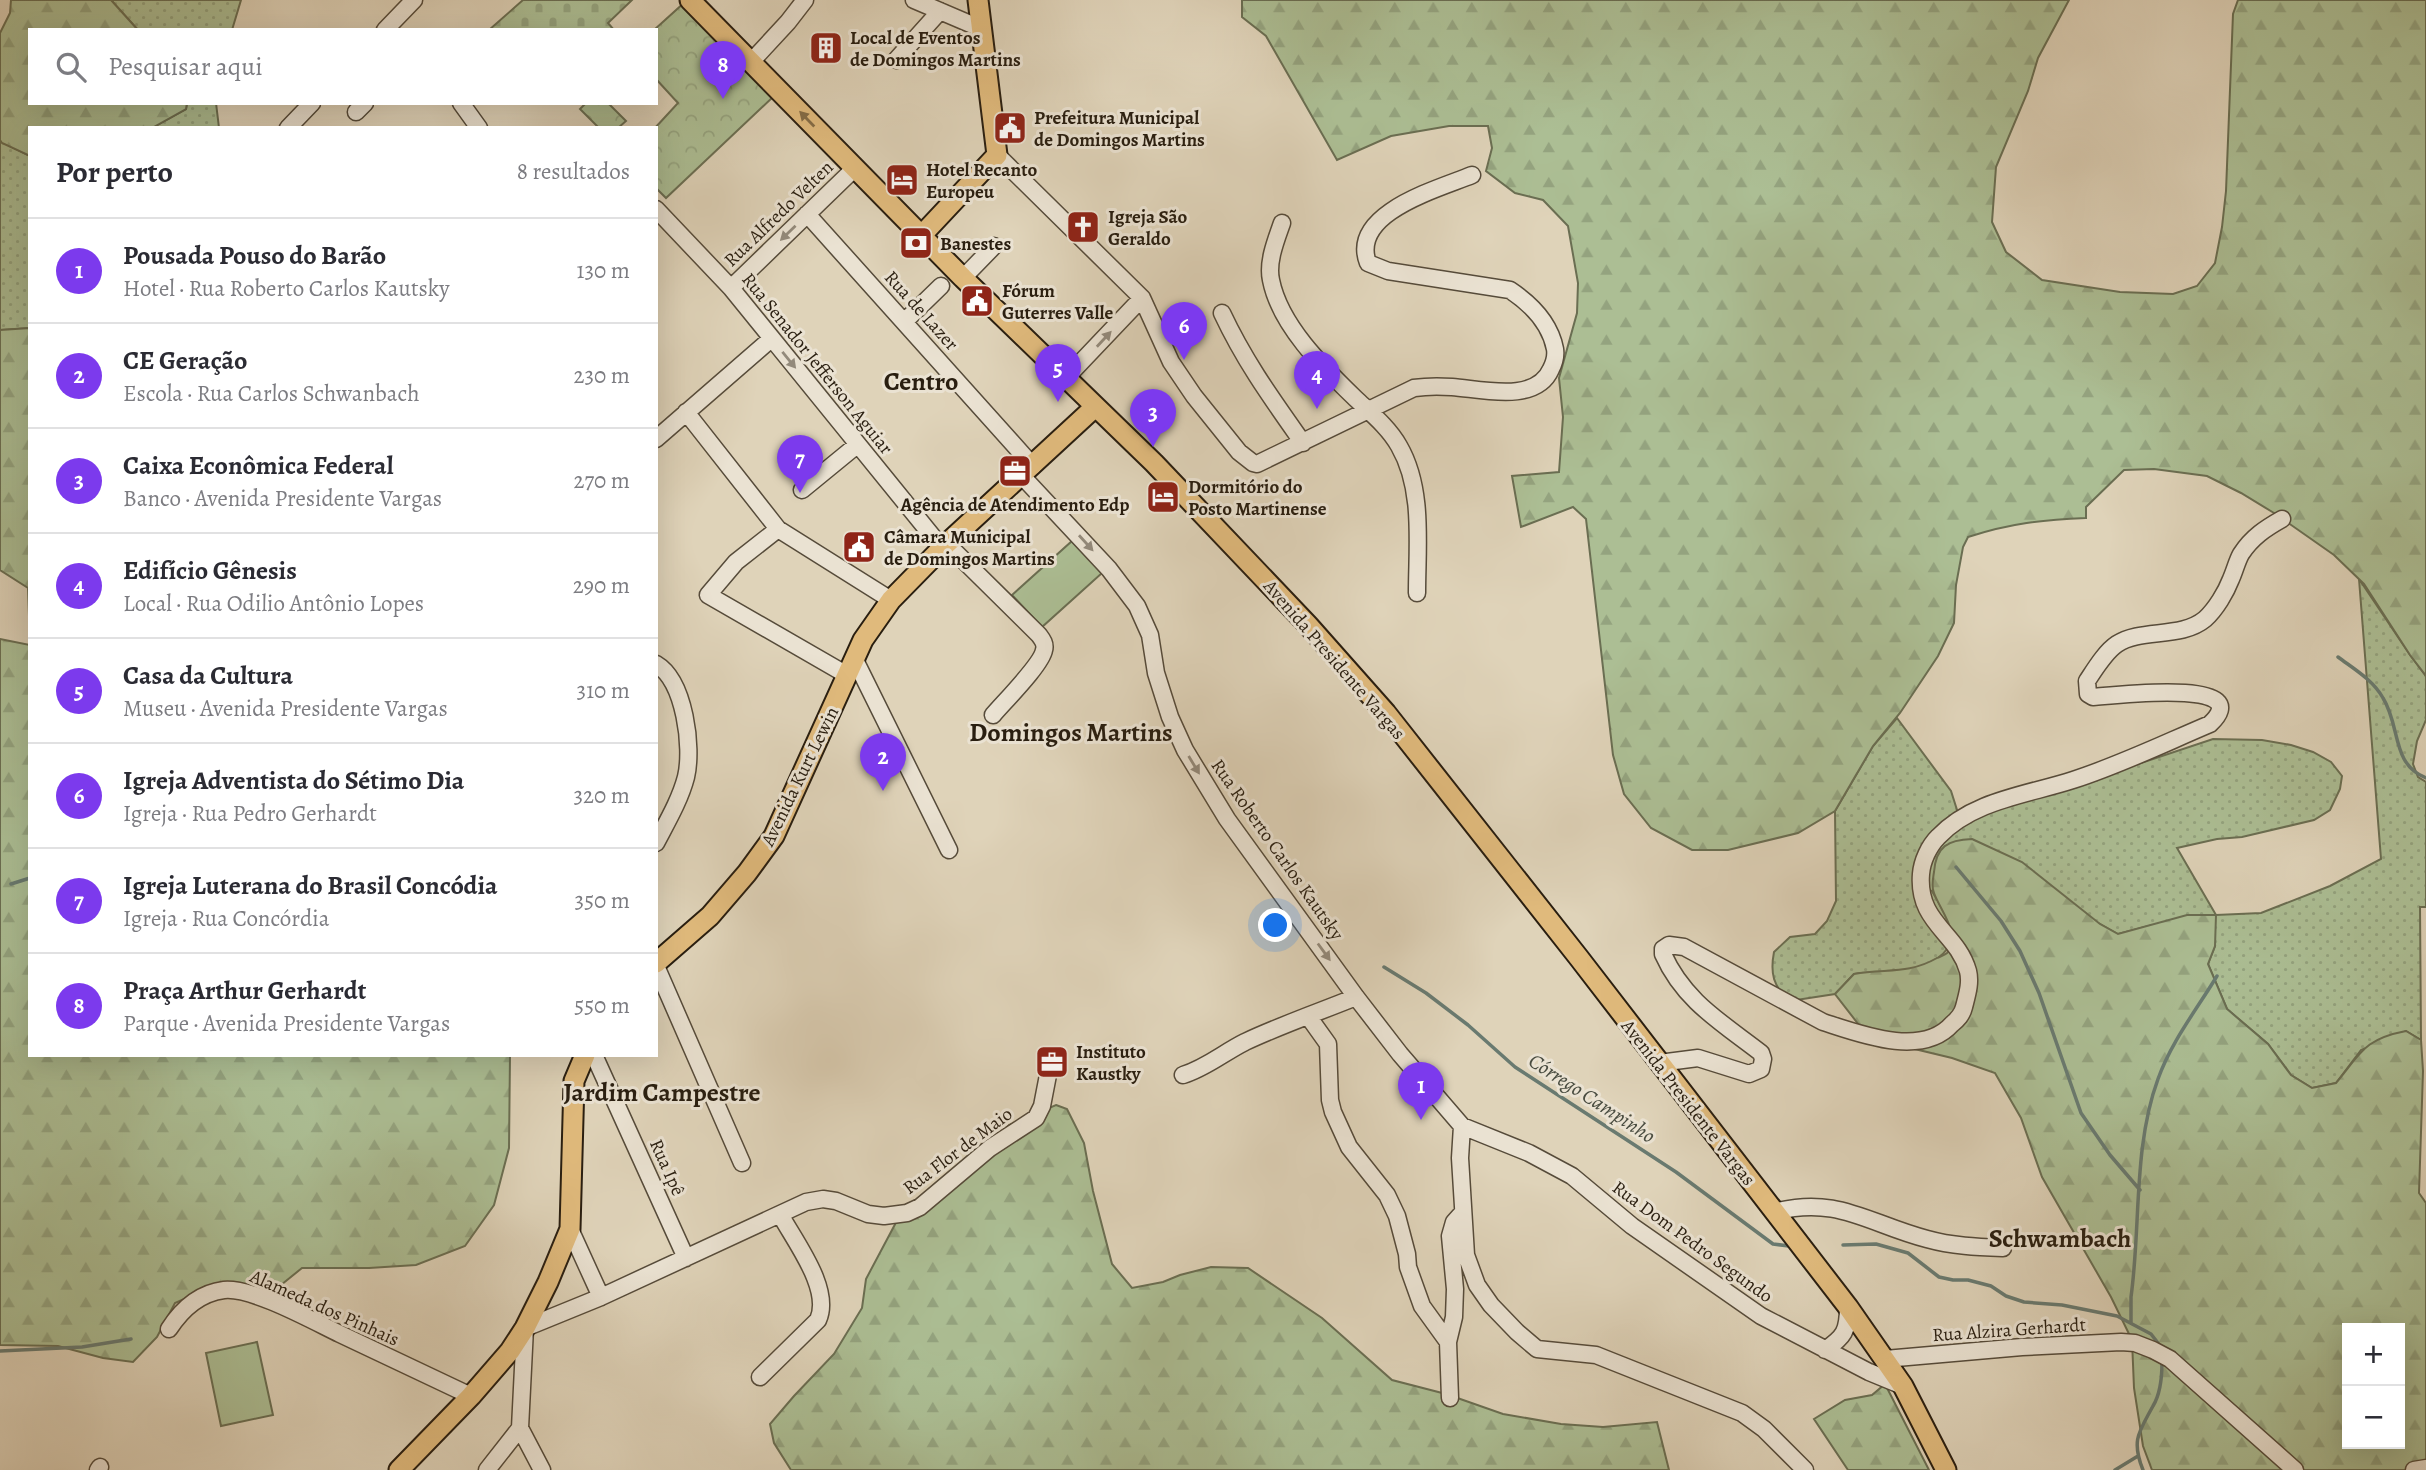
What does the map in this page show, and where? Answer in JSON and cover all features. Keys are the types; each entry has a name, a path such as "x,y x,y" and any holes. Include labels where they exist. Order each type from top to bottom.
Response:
{"main road":[{"name":"Avenida Presidente Vargas","path":"690,0 963,278 1154,463 1308,625 1385,713 1848,1307 1903,1386 1946,1470"},
{"path":"921,236 997,155 978,0"},
{"name":"Avenida Kurt Lewin","path":"658,962 710,916 774,836 850,667 868,631 891,600 945,546 1095,407"},
{"path":"399,1470 471,1396 510,1351 548,1282 570,1229 574,1082 584,1057"}],"street":[{"path":"403,22 414,0"},
{"path":"751,62 805,0"},
{"path":"914,0 982,29"},
{"path":"896,60 940,11"},
{"path":"290,126 310,105"},
{"path":"462,105 478,126"},
{"path":"997,155 1142,298 1171,362 1194,396 1239,452 1252,463 1262,462 1414,388 1427,386 1485,391 1534,388 1545,380 1556,353 1551,334 1538,314 1523,299 1510,290 1388,271 1368,263 1364,254 1367,237 1390,211 1472,175"},
{"name":"Rua Alfredo Velten","path":"731,288 855,168"},
{"name":"Rua de Lazer","path":"807,214 904,322 1027,471"},
{"name":"Rua Senador Jefferson Aguiar","path":"659,217 731,288 858,445 945,546 1039,635 1045,649 1037,663 993,715"},
{"path":"1282,223 1270,267 1270,279 1276,298 1307,350 1390,432 1401,449 1408,468 1417,508 1417,593"},
{"path":"963,278 994,246"},
{"path":"904,322 941,286"},
{"path":"1065,379 1142,298"},
{"path":"1222,313 1257,379 1303,443"},
{"path":"658,437 771,339"},
{"path":"686,412 778,529 891,600"},
{"path":"802,490 858,445"},
{"name":"Rua Roberto Carlos Kautsky","path":"1027,471 1138,606 1150,635 1156,673 1170,717 1185,750 1227,819 1356,997 1400,1054 1462,1126"},
{"path":"1659,1063 1698,1058 1749,1074 1761,1069 1763,1064 1760,1053 1692,999 1681,987 1663,954 1663,949 1669,945 1684,947 1823,1022 1841,1028 1904,1042 1923,1042 1944,1034 1962,1013 1969,987 1968,972 1962,957 1926,910 1921,897 1921,863 1938,837 1969,813 1997,801 2073,780 2210,724 2218,717 2219,705 2212,697 2172,691 2093,697 2088,694 2087,681 2108,652 2122,641 2186,629 2203,621 2231,581 2240,556 2252,539 2282,519"},
{"path":"778,529 736,562 708,594 850,667 949,850"},
{"path":"658,666 666,673 680,699 688,743 687,774 683,788 658,839"},
{"path":"658,969 742,1163"},
{"path":"1183,1075 1200,1070 1219,1056 1247,1042 1356,997"},
{"path":"1308,1016 1328,1044 1332,1112 1349,1147 1387,1195 1397,1216 1408,1268 1422,1306 1448,1342"},
{"path":"573,1057 574,1082"},
{"name":"Rua Ipê","path":"595,1057 686,1258"},
{"name":"Rua Flor de Maio","path":"525,1328 601,1297 806,1202 823,1199 836,1201 868,1214 895,1215 913,1210 990,1148 1036,1118 1042,1106 1048,1075"},
{"path":"1462,1126 1460,1158 1466,1255 1476,1285 1491,1305 1532,1347 1595,1355 1731,1408 1763,1429 1805,1470"},
{"name":"Rua Dom Pedro Segundo","path":"1462,1126 1529,1153 1572,1176 1632,1226 1761,1316 1825,1350 1903,1386"},
{"path":"1774,1212 1802,1205 1831,1206 1933,1241 2003,1248"},
{"path":"1450,1398 1448,1342 1454,1317 1455,1289 1450,1236 1454,1222 1463,1212"},
{"path":"760,1377 817,1320 822,1311 820,1286 780,1214"},
{"path":"570,1229 601,1297"},
{"name":"Alameda dos Pinhais","path":"169,1329 187,1306 198,1299 222,1290 244,1292 471,1396"},
{"path":"1825,1350 1838,1341 1848,1327 1848,1307"},
{"path":"525,1328 520,1428 537,1467"},
{"name":"Rua Alzira Gerhardt","path":"1885,1359 2022,1347 2135,1343 2170,1359 2295,1470"},
{"path":"487,1470 520,1428"},
{"path":"2414,1470 2426,1468"}],"green space":[{"path":"11,0 111,0 136,28 28,28 28,105 187,105 186,109 156,126 28,126 28,155 2,143 0,33 10,13"},
{"path":"111,0 241,0 233,28 136,28"},
{"path":"523,0 632,0 608,23 612,28 491,28"},
{"path":"1242,0 2069,0 2038,58 2028,91 1996,167 1992,222 2006,252 2042,280 2120,292 2173,294 2197,286 2215,263 2226,191 2233,14 2238,0 2426,0 2426,676 2364,584 2334,555 2274,513 2207,476 2154,469 2124,470 2086,507 2086,518 2027,523 1968,537 1963,547 1956,585 1954,623 1938,656 1900,713 1873,746 1835,811 1798,833 1728,850 1692,850 1651,828 1624,794 1613,755 1586,519 1573,507 1521,527 1512,476 1559,472 1563,417 1559,378 1577,313 1578,283 1568,226 1543,200 1515,193 1486,171 1492,148 1488,126 1449,126 1391,136 1337,160 1266,36 1242,17"},
{"path":"685,2 774,96 666,198 658,190 657,126 678,103 658,81 656,28"},
{"path":"187,105 216,105 219,126 156,126 186,109"},
{"path":"584,105 610,105 626,121 620,126 597,126 580,109"},
{"path":"0,141 28,155 28,328 0,330"},
{"path":"28,328 28,588 0,570 0,330"},
{"path":"1072,541 1102,573 1042,627 1012,595"},
{"path":"2359,579 2426,676 2426,720 2417,741 2413,764 2418,777 2426,782 2426,907 2420,907 2421,1040 2406,1031 2361,1050 2336,1083 2312,1088 2291,1075 2268,1044 2227,1009 2208,964 2215,946 2152,925 2118,934 2100,924 1932,891 1946,916 1951,936 1949,945 1937,959 1898,972 1854,974 1835,994 1790,1001 1776,985 1772,967 1774,952 1790,937 1815,934 1827,921 1836,901 1835,811 1873,746 1897,718 1951,791 1958,813 2093,779 2213,739 2262,740 2291,745 2313,752 2331,762 2342,776 2340,789 2330,810 2314,820 2242,837 2217,839 2177,848 2216,915 2261,913 2330,886 2381,859"},
{"path":"0,639 28,645 28,1057 510,1057 509,1148 494,1205 465,1246 416,1265 302,1268 276,1289 220,1283 175,1303 157,1337 133,1362 103,1358 58,1346 0,1345"},
{"path":"1972,839 2022,862 2100,924 2118,934 2187,915 2216,915 2215,946 2208,964 2227,1009 2268,1044 2291,1075 2312,1088 2336,1083 2358,1055 2381,1038 2406,1031 2421,1040 2423,1071 2419,1193 2426,1203 2426,1470 2152,1470 2143,1446 2134,1388 2132,1340 2111,1297 2042,1177 2021,1118 1995,1073 1952,1058 1869,1038 1835,994 1854,974 1916,967 1947,953 1951,946 1951,931 1932,883 1937,856 1945,846"},
{"path":"1056,1105 1067,1109 1084,1143 1112,1264 1132,1288 1163,1282 1211,1267 1248,1268 1322,1318 1392,1380 1446,1394 1503,1414 1561,1424 1603,1427 1657,1422 1669,1470 791,1470 774,1443 770,1424 834,1354 862,1308 866,1279 900,1215 1009,1125"},
{"path":"257,1342 273,1415 221,1426 206,1353"},
{"path":"1885,1384 1929,1470 1848,1470 1814,1419 1845,1400 1872,1395"}],"waterway":[{"path":"2338,657 2363,675 2379,692 2389,709 2407,764 2426,778"},
{"path":"1956,867 2001,921 2020,951 2039,993 2081,1113 2110,1155 2140,1190"},
{"path":"11,884 28,879"},
{"name":"Córrego Campinho","path":"1384,967 1426,993 1468,1025 1515,1067 1676,1172 1773,1244 1789,1246"},
{"path":"2131,1323 2141,1159 2150,1105 2170,1052 2217,976"},
{"name":"Córrego Campinho","path":"1843,1245 1876,1244 1908,1253 1939,1277 1991,1286 2006,1296 2024,1302 2062,1305 2117,1316 2151,1334 2158,1343"},
{"path":"0,1351 82,1347 131,1339"},
{"name":"Córrego Campinho","path":"2143,1470 2139,1460 2138,1436 2158,1396 2162,1362"},
{"path":"2115,1470 2138,1456"}],"place":[{"name":"Local de Eventos de Domingos Martins","path":"826,48"},
{"name":"Praça Arthur Gerhardt","path":"723,99"},
{"name":"Prefeitura Municipal de Domingos Martins","path":"1010,128"},
{"name":"Hotel Recanto Europeu","path":"902,180"},
{"name":"Igreja São Geraldo","path":"1083,227"},
{"name":"Banestes","path":"916,243"},
{"name":"Fórum Guterres Valle","path":"977,301"},
{"name":"Igreja Adventista do Sétimo Dia","path":"1184,360"},
{"name":"Casa da Cultura","path":"1058,402"},
{"name":"Edifício Gênesis","path":"1317,409"},
{"name":"Caixa Econômica Federal","path":"1153,447"},
{"name":"Agência de Atendimento Edp","path":"1015,471"},
{"name":"Igreja Luterana do Brasil Concódia","path":"800,493"},
{"name":"Dormitório do Posto Martinense","path":"1163,497"},
{"name":"Câmara Municipal de Domingos Martins","path":"859,547"},
{"name":"CE Geração","path":"883,791"},
{"name":"Instituto Kaustky","path":"1052,1062"},
{"name":"Pousada Pouso do Barão","path":"1421,1120"}],"district":[{"name":"Centro","path":"921,381"},
{"name":"Domingos Martins","path":"1071,732"},
{"name":"Jardim Campestre","path":"662,1092"},
{"name":"Schwambach","path":"2060,1238"}]}
